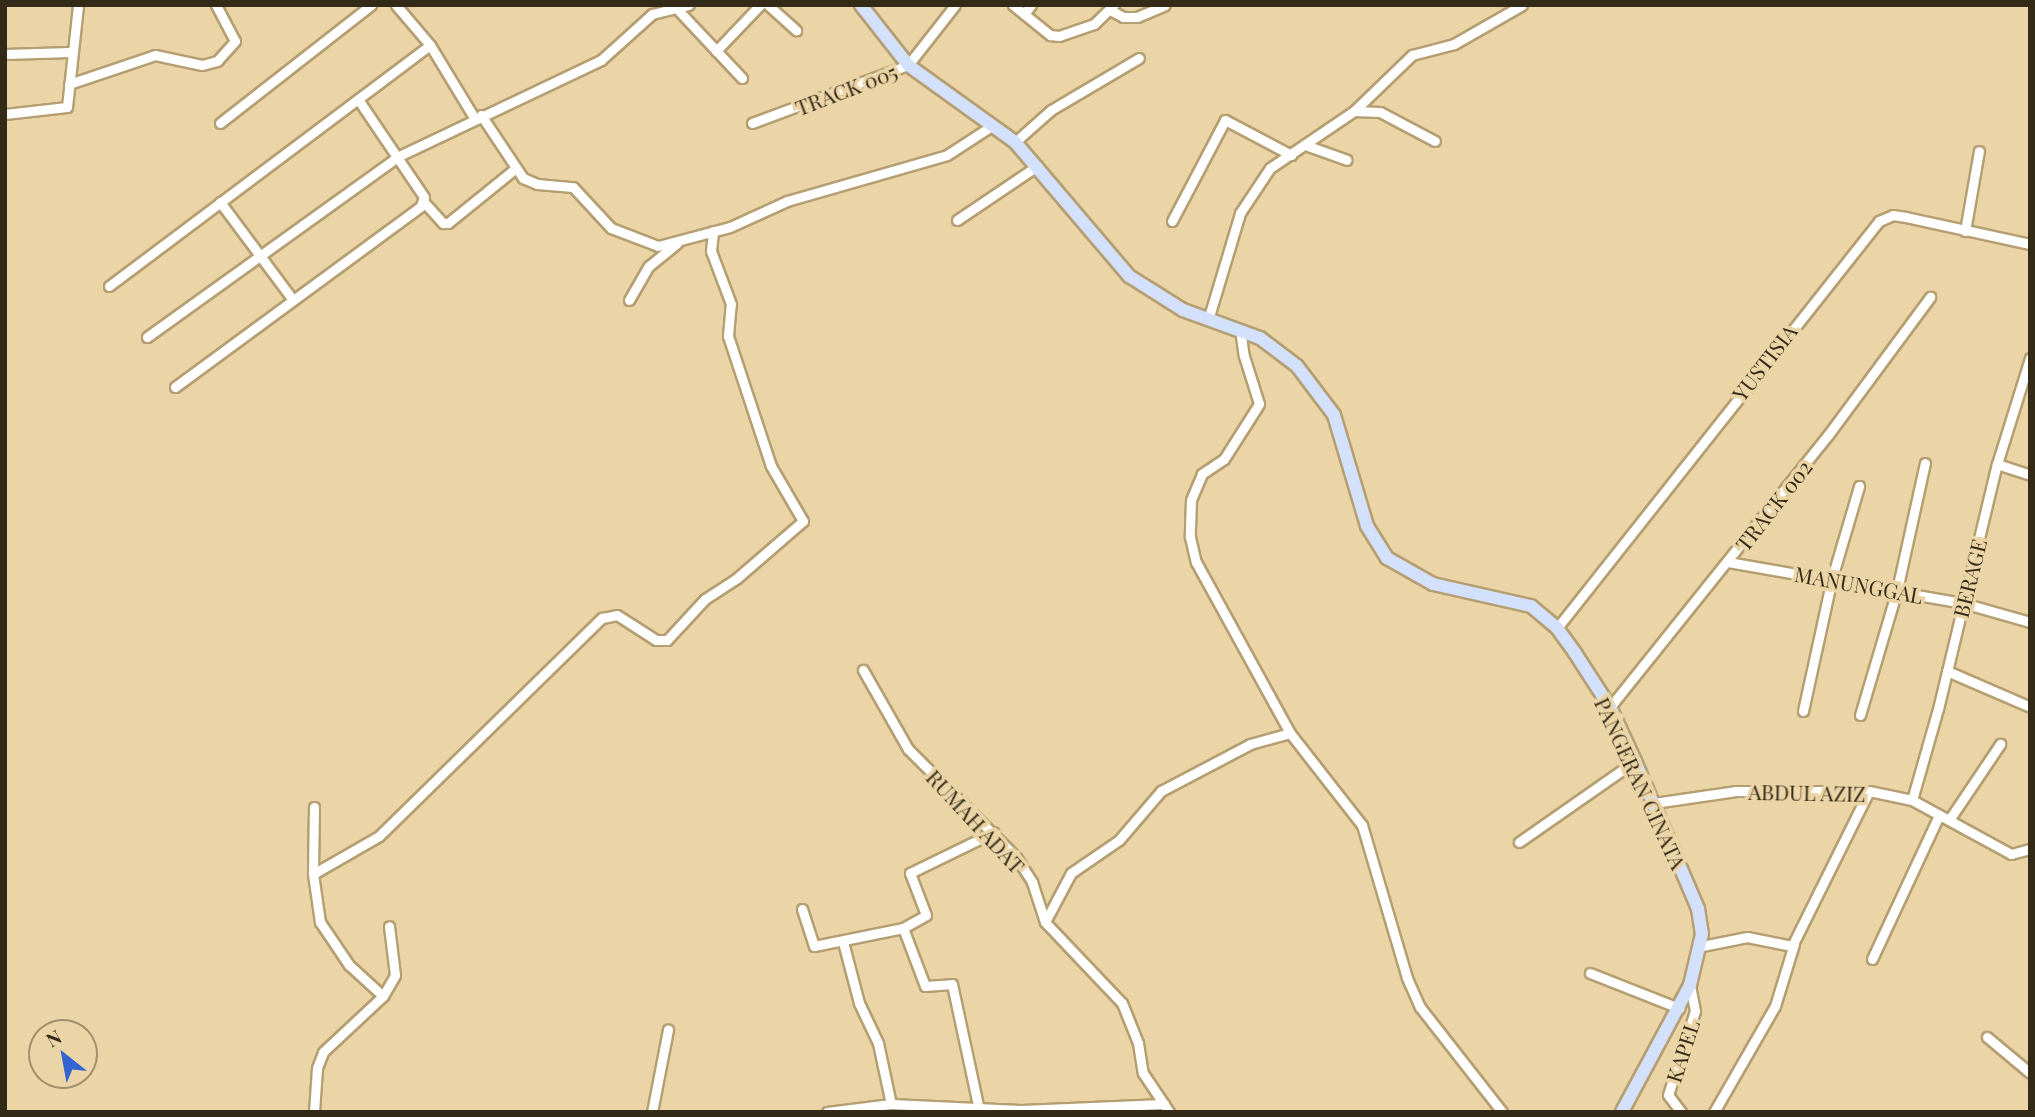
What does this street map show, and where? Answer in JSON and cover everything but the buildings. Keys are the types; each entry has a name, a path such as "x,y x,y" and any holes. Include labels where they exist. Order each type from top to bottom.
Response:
{"street":[{"path":"5,114 68,107 70,52 78,5"},
{"path":"69,84 155,55 211,64 235,41 216,5"},
{"path":"220,123 372,5"},
{"path":"396,5 430,45 478,117 528,182 573,187 602,222 635,240 658,246 713,231 787,201 947,155 993,125"},
{"path":"146,337 399,156 601,60 652,15 679,11 689,5"},
{"path":"716,51 760,5"},
{"path":"768,5 796,30"},
{"name":"TRACK 005","path":"752,123 908,65 955,5"},
{"path":"1013,5 1050,35 1059,36 1094,24 1112,8 1123,17 1138,18 1166,5"},
{"path":"1024,14 1031,5"},
{"path":"1208,320 1248,195 1270,168 1308,146 1354,111 1398,65 1420,51 1454,44 1522,5"},
{"name":"PANGERAN CINATA","path":"865,6 908,65 1015,142 1096,242 1144,286 1163,299 1208,320 1240,329 1297,366 1323,397 1343,437 1367,526 1387,558 1433,584 1531,606 1557,628 1610,706 1698,909 1702,946 1690,985 1622,1112"},
{"path":"679,11 742,78"},
{"path":"109,286 430,45"},
{"path":"5,54 70,52"},
{"path":"1015,142 1051,110 1139,58"},
{"path":"358,99 399,156 424,201 443,223 448,223 516,168"},
{"path":"1354,111 1380,112 1434,141"},
{"path":"1172,221 1225,120 1291,155"},
{"path":"1308,146 1347,160"},
{"path":"1965,231 1979,151"},
{"path":"957,220 1037,166"},
{"path":"175,387 424,201"},
{"path":"220,202 293,300"},
{"name":"YUSTISIA","path":"1557,628 1872,228 1893,215 2030,244"},
{"path":"313,874 379,836 602,618 617,615 656,640 667,640 705,599 801,525 803,518 781,485 767,455 728,336 731,304 711,251 713,231"},
{"path":"629,300 649,266 679,242"},
{"name":"TRACK 002","path":"1610,706 1728,562 1930,297"},
{"path":"1240,329 1244,356 1259,404 1224,459 1202,474 1191,500 1190,537 1196,562 1290,733 1362,825 1407,978 1420,1007 1502,1112"},
{"name":"BERAGE","path":"1912,800 1947,671 1997,464 2030,358"},
{"path":"1860,715 1897,590 1925,463"},
{"path":"1997,464 2030,475"},
{"path":"1803,711 1832,578 1859,486"},
{"name":"MANUNGGAL","path":"1728,562 1832,578 1963,603 2030,622"},
{"name":"RUMAH ADAT","path":"863,670 908,749 994,832 1027,874 1045,922 1127,1010 1143,1073 1166,1108"},
{"path":"1947,671 2030,707"},
{"path":"1045,922 1071,873 1119,839 1161,791 1250,744 1290,733"},
{"path":"1949,820 2000,744"},
{"path":"1519,842 1634,761"},
{"name":"ABDUL AZIZ","path":"1654,803 1736,791 1868,791 1912,800 2011,854 2030,849"},
{"path":"1714,1112 1775,1006 1795,942 1868,791"},
{"path":"314,807 313,874 320,922 349,965 383,996"},
{"path":"1872,959 1939,814"},
{"path":"802,909 812,944 843,942 903,929 926,915 911,873 994,832"},
{"path":"314,1112 317,1068 323,1052 383,996 395,975 390,926"},
{"path":"903,929 925,986 952,984 979,1110"},
{"path":"1702,946 1747,937 1784,948 1795,942"},
{"path":"843,942 859,1003 878,1044 891,1104"},
{"path":"1590,973 1679,1008"},
{"name":"KAPEL","path":"1681,1112 1668,1095 1695,1011 1690,985"},
{"path":"652,1112 668,1030"},
{"path":"1987,1037 2030,1073"},
{"path":"827,1112 891,1104 937,1109 1020,1111 1166,1108"}]}
